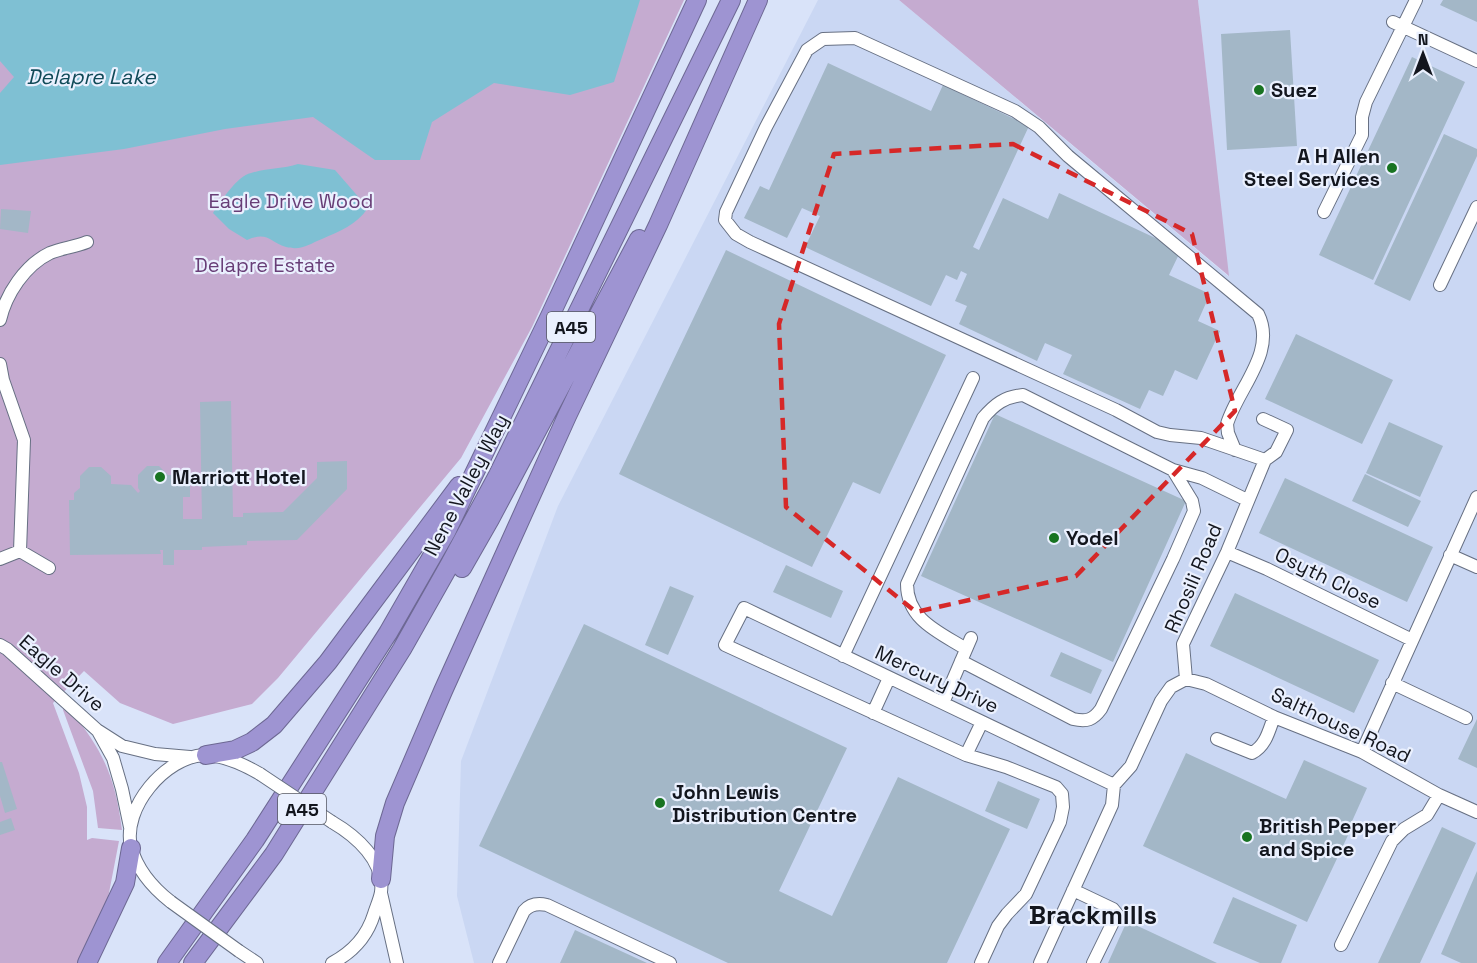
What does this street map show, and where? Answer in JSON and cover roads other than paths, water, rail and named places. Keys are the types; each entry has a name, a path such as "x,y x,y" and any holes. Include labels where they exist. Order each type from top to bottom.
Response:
{"highway":[{"name":"Nene Valley Way","path":"167,963 255,840 388,633 446,532 697,0"},
{"name":"Nene Valley Way","path":"193,963 274,855 402,649 450,564 498,475 731,0"},
{"path":"381,886 385,836 395,803 567,416 658,225 759,0"},
{"path":"402,649 453,584 710,108"},
{"path":"199,756 235,750 252,742 274,725 328,662 482,456"},
{"path":"87,963 125,883 131,848"}],"street":[{"path":"1324,212 1362,135 1362,117 1366,102 1398,24 1416,0"},
{"path":"1398,24 1477,61"},
{"path":"1235,450 1227,424 1263,349 1263,323 1258,314 1068,156 1039,127 1015,111 855,38 823,39 807,50 766,127 726,212 725,220 736,234 1053,381 1157,432 1201,438 1235,450 1264,460"},
{"path":"1440,285 1477,207"},
{"path":"0,320 3,307 19,277 49,254 87,242"},
{"path":"0,364 3,380 24,440 20,551"},
{"path":"843,656 973,378"},
{"path":"943,703 968,643 918,617 908,596 908,584 983,418 1001,399 1023,395 1173,470 1202,478 1247,500"},
{"name":"Rhosili Road","path":"1186,680 1184,644 1227,552 1264,460 1276,452 1287,430 1263,419"},
{"path":"961,661 1073,719 1084,721 1094,719 1101,709 1194,511 1192,501 1173,470"},
{"path":"1362,752 1477,497"},
{"path":"0,559 20,551"},
{"path":"20,551 49,568"},
{"name":"Osyth Close","path":"1227,552 1412,640"},
{"path":"1450,555 1477,567"},
{"name":"Mercury Drive","path":"873,713 725,645 744,608 1114,785"},
{"name":"Eagle Drive","path":"0,645 97,730 122,746 155,754 199,756 235,762 260,774 346,831 367,850 381,886 397,963"},
{"path":"889,678 873,713 966,755 1006,767 1056,787 1062,794 1063,807 1060,822 1026,894 998,926 981,963"},
{"path":"1040,963 1112,805 1114,785 1131,766 1161,701 1171,687 1186,680"},
{"name":"Salthouse Road","path":"1186,680 1206,684 1274,717 1362,752 1439,795 1477,812"},
{"path":"1392,683 1466,718"},
{"path":"1217,739 1252,753 1258,750 1265,741 1274,717"},
{"path":"966,755 982,722"},
{"name":"Eagle Drive","path":"97,730 113,759 122,789 130,829 131,848"},
{"path":"130,829 143,796 155,780 169,768 199,756"},
{"path":"1341,945 1392,841 1404,829 1427,815 1439,795"},
{"path":"131,848 148,881 171,902 257,963"},
{"path":"332,963 345,957 365,935 381,886"},
{"path":"1073,890 1113,909 1117,914 1093,963"},
{"path":"499,963 524,912 530,906 542,904 670,963"}],"water":[{"name":"Delapre Lake","path":"0,0 640,0 614,82 570,95 494,83 432,122 420,160 375,160 313,117 225,129 124,149 0,165 0,93 14,77 0,61"},
{"path":"298,164 335,170 368,208 347,227 301,248 286,247 264,237 247,240 229,229 213,213 230,190 246,175"}],"place":[{"name":"Suez","path":"1259,90"},
{"name":"A H Allen Steel Services","path":"1392,168"},
{"name":"Marriott Hotel","path":"160,477"},
{"name":"Yodel","path":"1054,538"},
{"name":"John Lewis Distribution Centre","path":"660,803"},
{"name":"British Pepper and Spice","path":"1247,837"}],"district":[{"name":"Brackmills","path":"1093,915"}],"park label":[{"name":"Eagle Drive Wood","path":"291,201"},
{"name":"Delapre Estate","path":"265,265"}]}
